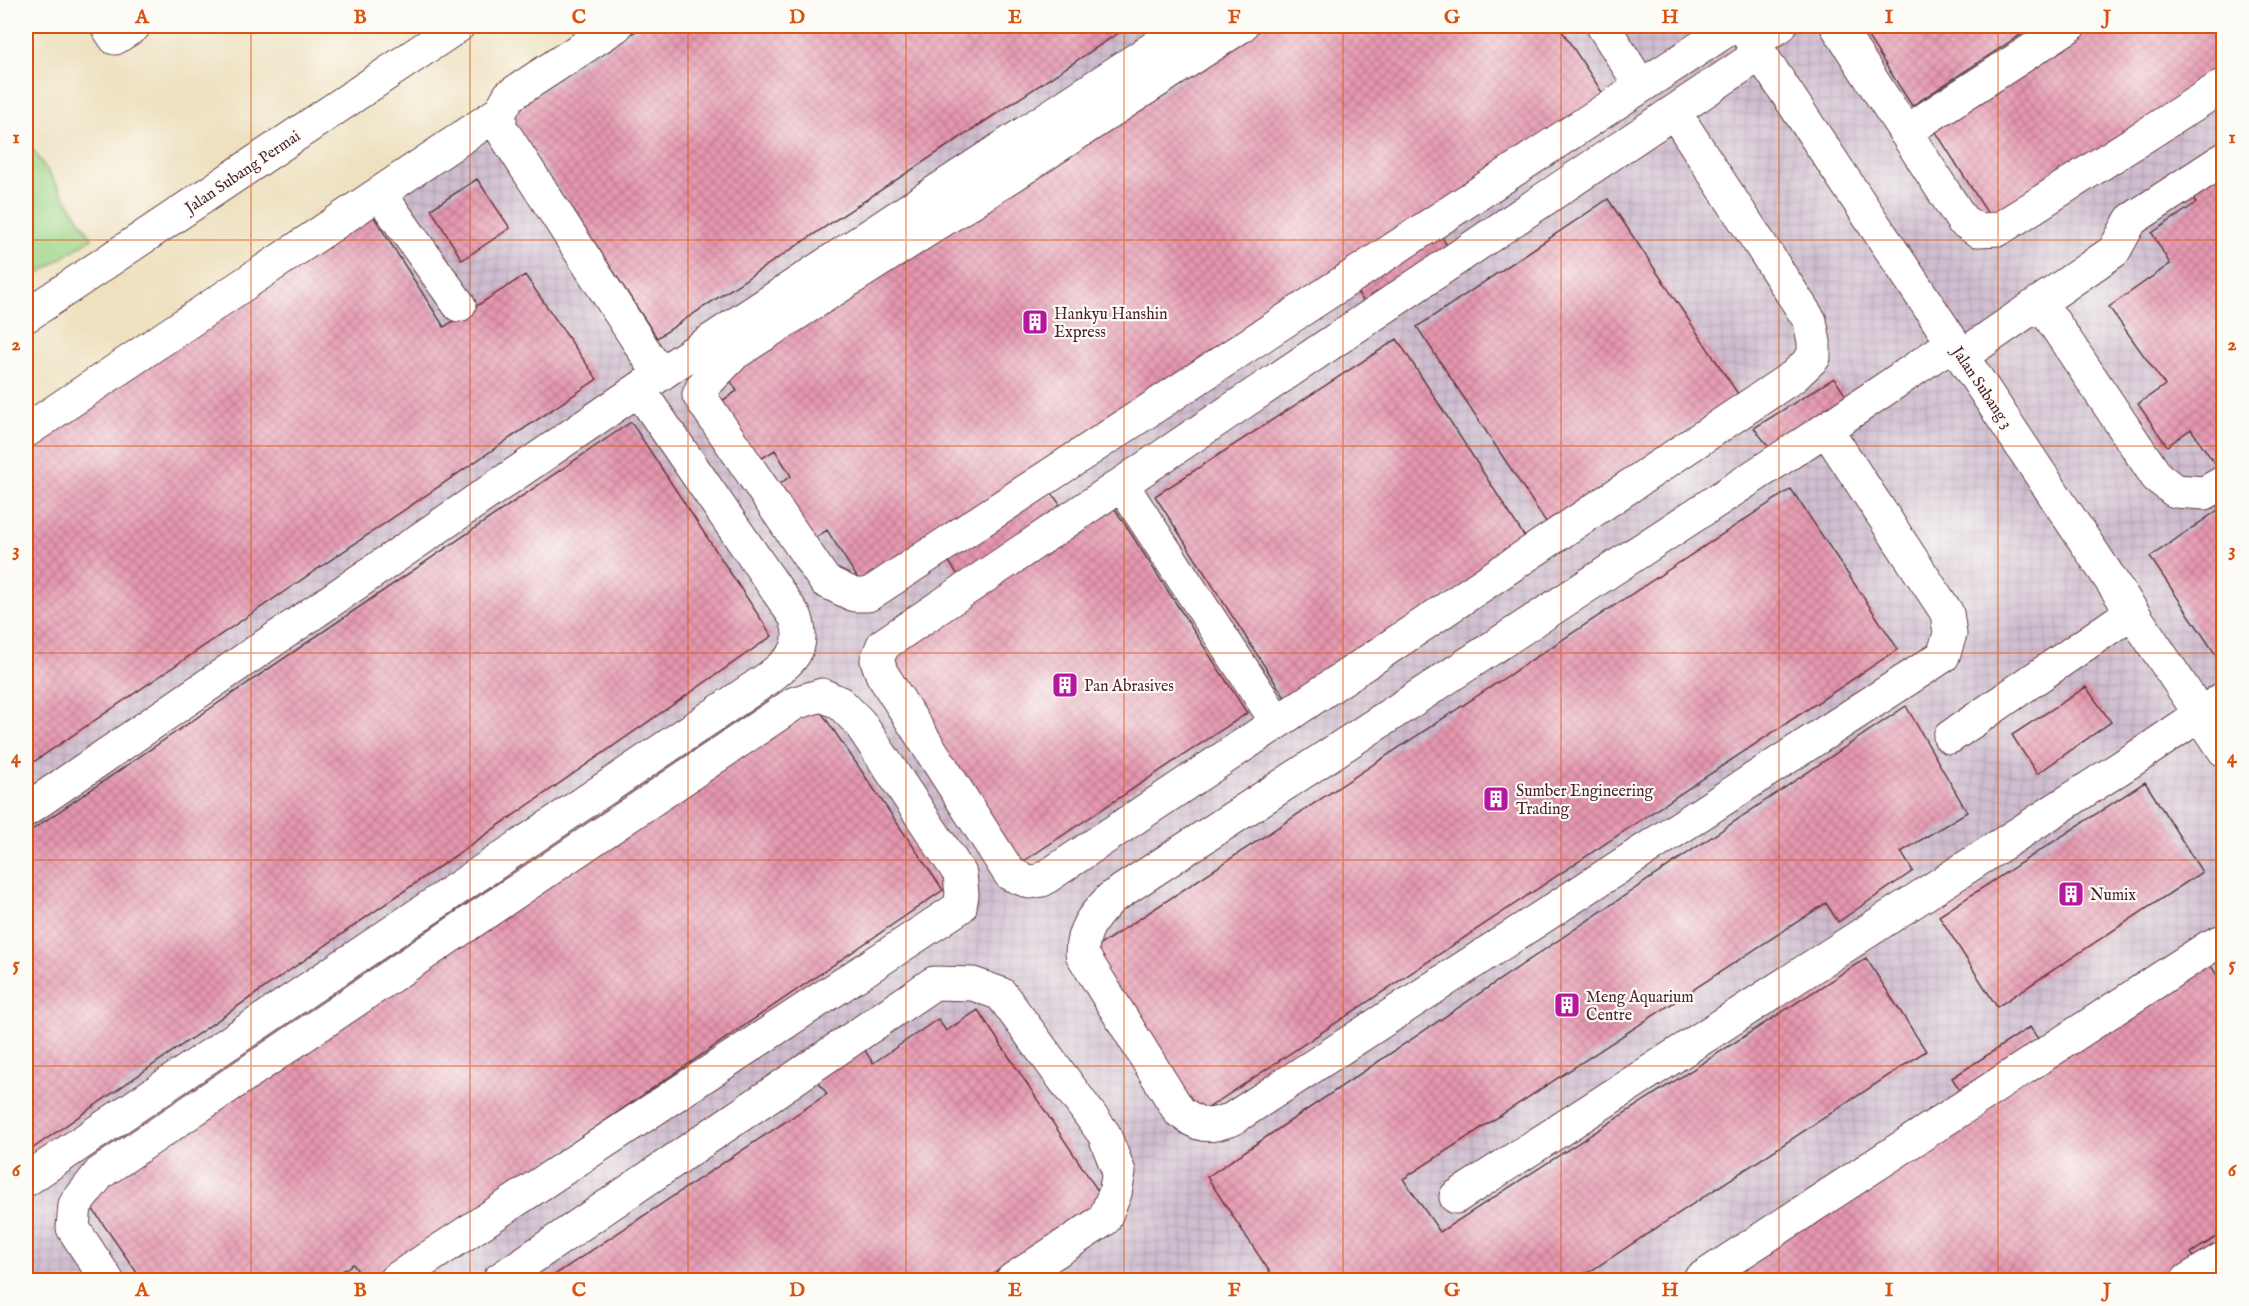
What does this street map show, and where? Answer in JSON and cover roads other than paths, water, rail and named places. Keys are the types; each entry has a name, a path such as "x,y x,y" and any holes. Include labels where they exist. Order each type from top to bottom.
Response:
{"street":[{"name":"Jalan Subang Permai","path":"26,316 458,26"},
{"path":"26,431 500,112 509,96 616,26"},
{"path":"26,810 650,382 1187,26"},
{"path":"1240,26 1003,182 735,353 703,386 699,395 825,581 854,595 868,595 1641,86 1754,34"},
{"path":"1603,26 1641,86"},
{"path":"1837,26 1962,220 1977,230 1999,229 2223,85"},
{"path":"1905,132 2069,26"},
{"path":"1675,113 1810,321 1814,357 1794,376 1042,880 1030,882 1010,874 882,674 877,660 883,645 1675,113 1754,34"},
{"name":"Jalan Subang 3","path":"1754,34 1958,350 2132,612 2211,706 2223,750"},
{"path":"26,1180 793,659 801,635 796,618 650,382 500,127 500,112"},
{"path":"1826,429 1947,613 1950,634 1943,656 1232,1119 1214,1125 1196,1123 1179,1111 1082,954 1082,940 1092,919 1112,898 1826,429 2040,302 2114,251 2132,220 2223,159"},
{"path":"380,194 459,305"},
{"path":"2040,302 2157,477 2175,491 2205,493 2223,482"},
{"path":"1122,485 1276,722"},
{"path":"1950,737 2132,612"},
{"path":"107,1281 73,1228 75,1205 100,1173 795,703 822,695 840,703 859,722 960,874 962,894 960,907 395,1281"},
{"path":"1456,1197 2151,748 2211,706"},
{"path":"1699,1281 2209,947 2223,943"},
{"path":"499,1281 934,983 944,983 973,984 1002,994 1104,1134 1119,1172 1115,1193 1104,1220 1011,1281"},
{"path":"2188,1281 2223,1258"}],"place":[{"name":"Hankyu Hanshin Express","path":"1035,322"},
{"name":"Pan Abrasives","path":"1065,685"},
{"name":"Sumber Engineering Trading","path":"1496,799"},
{"name":"Numix","path":"2071,894"},
{"name":"Meng Aquarium Centre","path":"1567,1005"}]}
